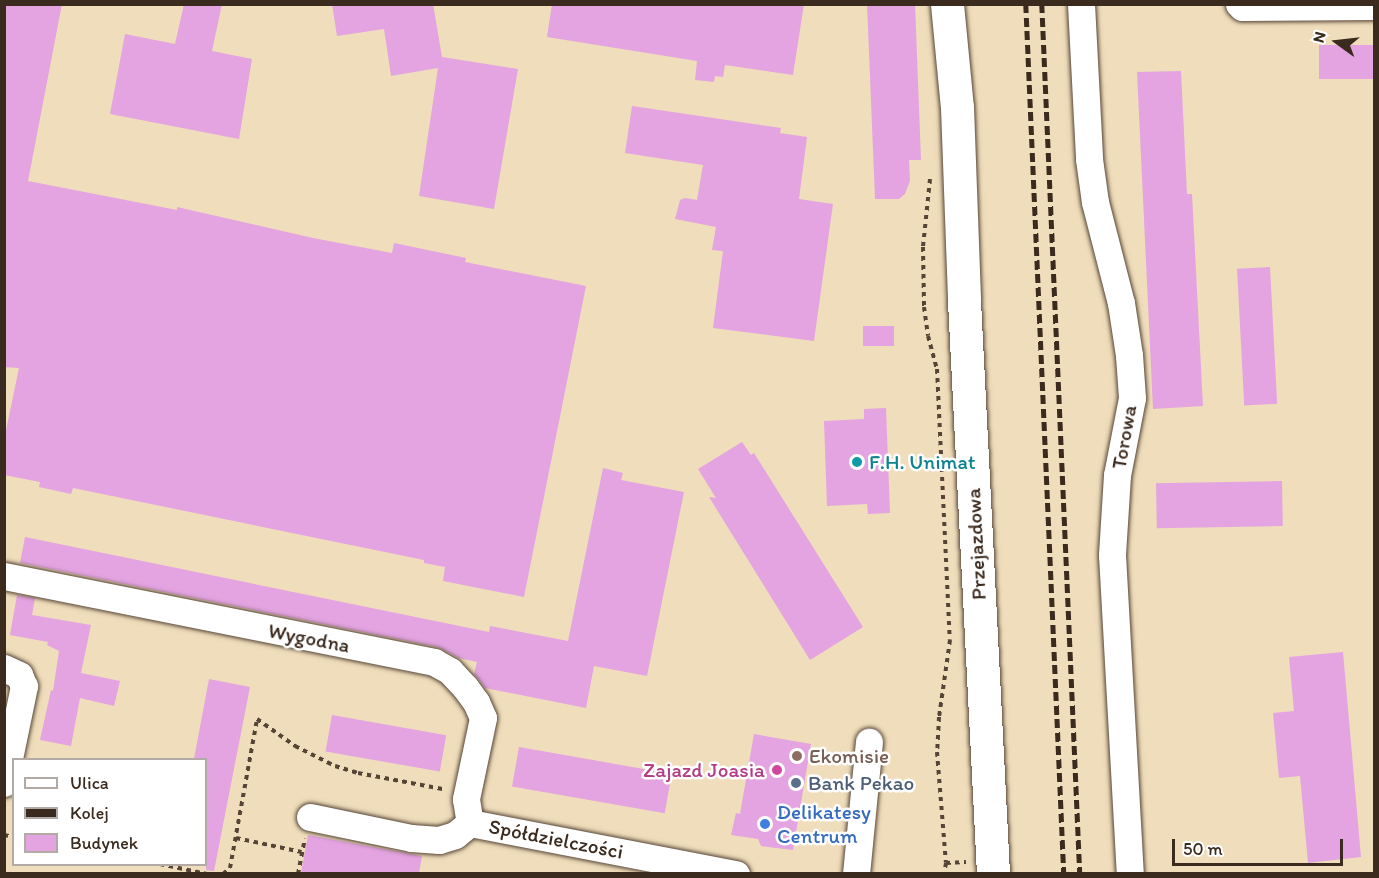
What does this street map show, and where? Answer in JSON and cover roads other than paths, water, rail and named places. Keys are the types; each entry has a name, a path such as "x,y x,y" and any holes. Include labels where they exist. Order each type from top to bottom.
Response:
{"main road":[{"name":"Przejazdowa","path":"947,4 957,107 964,301 993,873"},
{"name":"Przejazdowa","path":"957,107 962,4"}],"street":[{"name":"Torowa","path":"1081,4 1089,159 1095,202 1121,303 1130,355 1132,398 1117,475 1112,555 1130,873"},
{"path":"1239,4 1242,7 1374,6"},
{"name":"Wygodna","path":"4,576 434,662 450,672 465,687 476,702 483,718 468,793 470,823"},
{"path":"4,668 19,675 24,686 4,783"},
{"path":"856,873 869,742"},
{"name":"Spółdzielczości","path":"310,818 439,840 455,835 470,823 736,873"}],"railway":[{"path":"1026,4 1064,874"},
{"path":"1042,4 1080,874"}],"place":[{"name":"F.H. Unimat","path":"857,462"},
{"name":"Ekomisie","path":"797,756"},
{"name":"Zajazd Joasia","path":"777,770"},
{"name":"Bank Pekao","path":"796,783"},
{"name":"Delikatesy Centrum","path":"765,824"}]}
